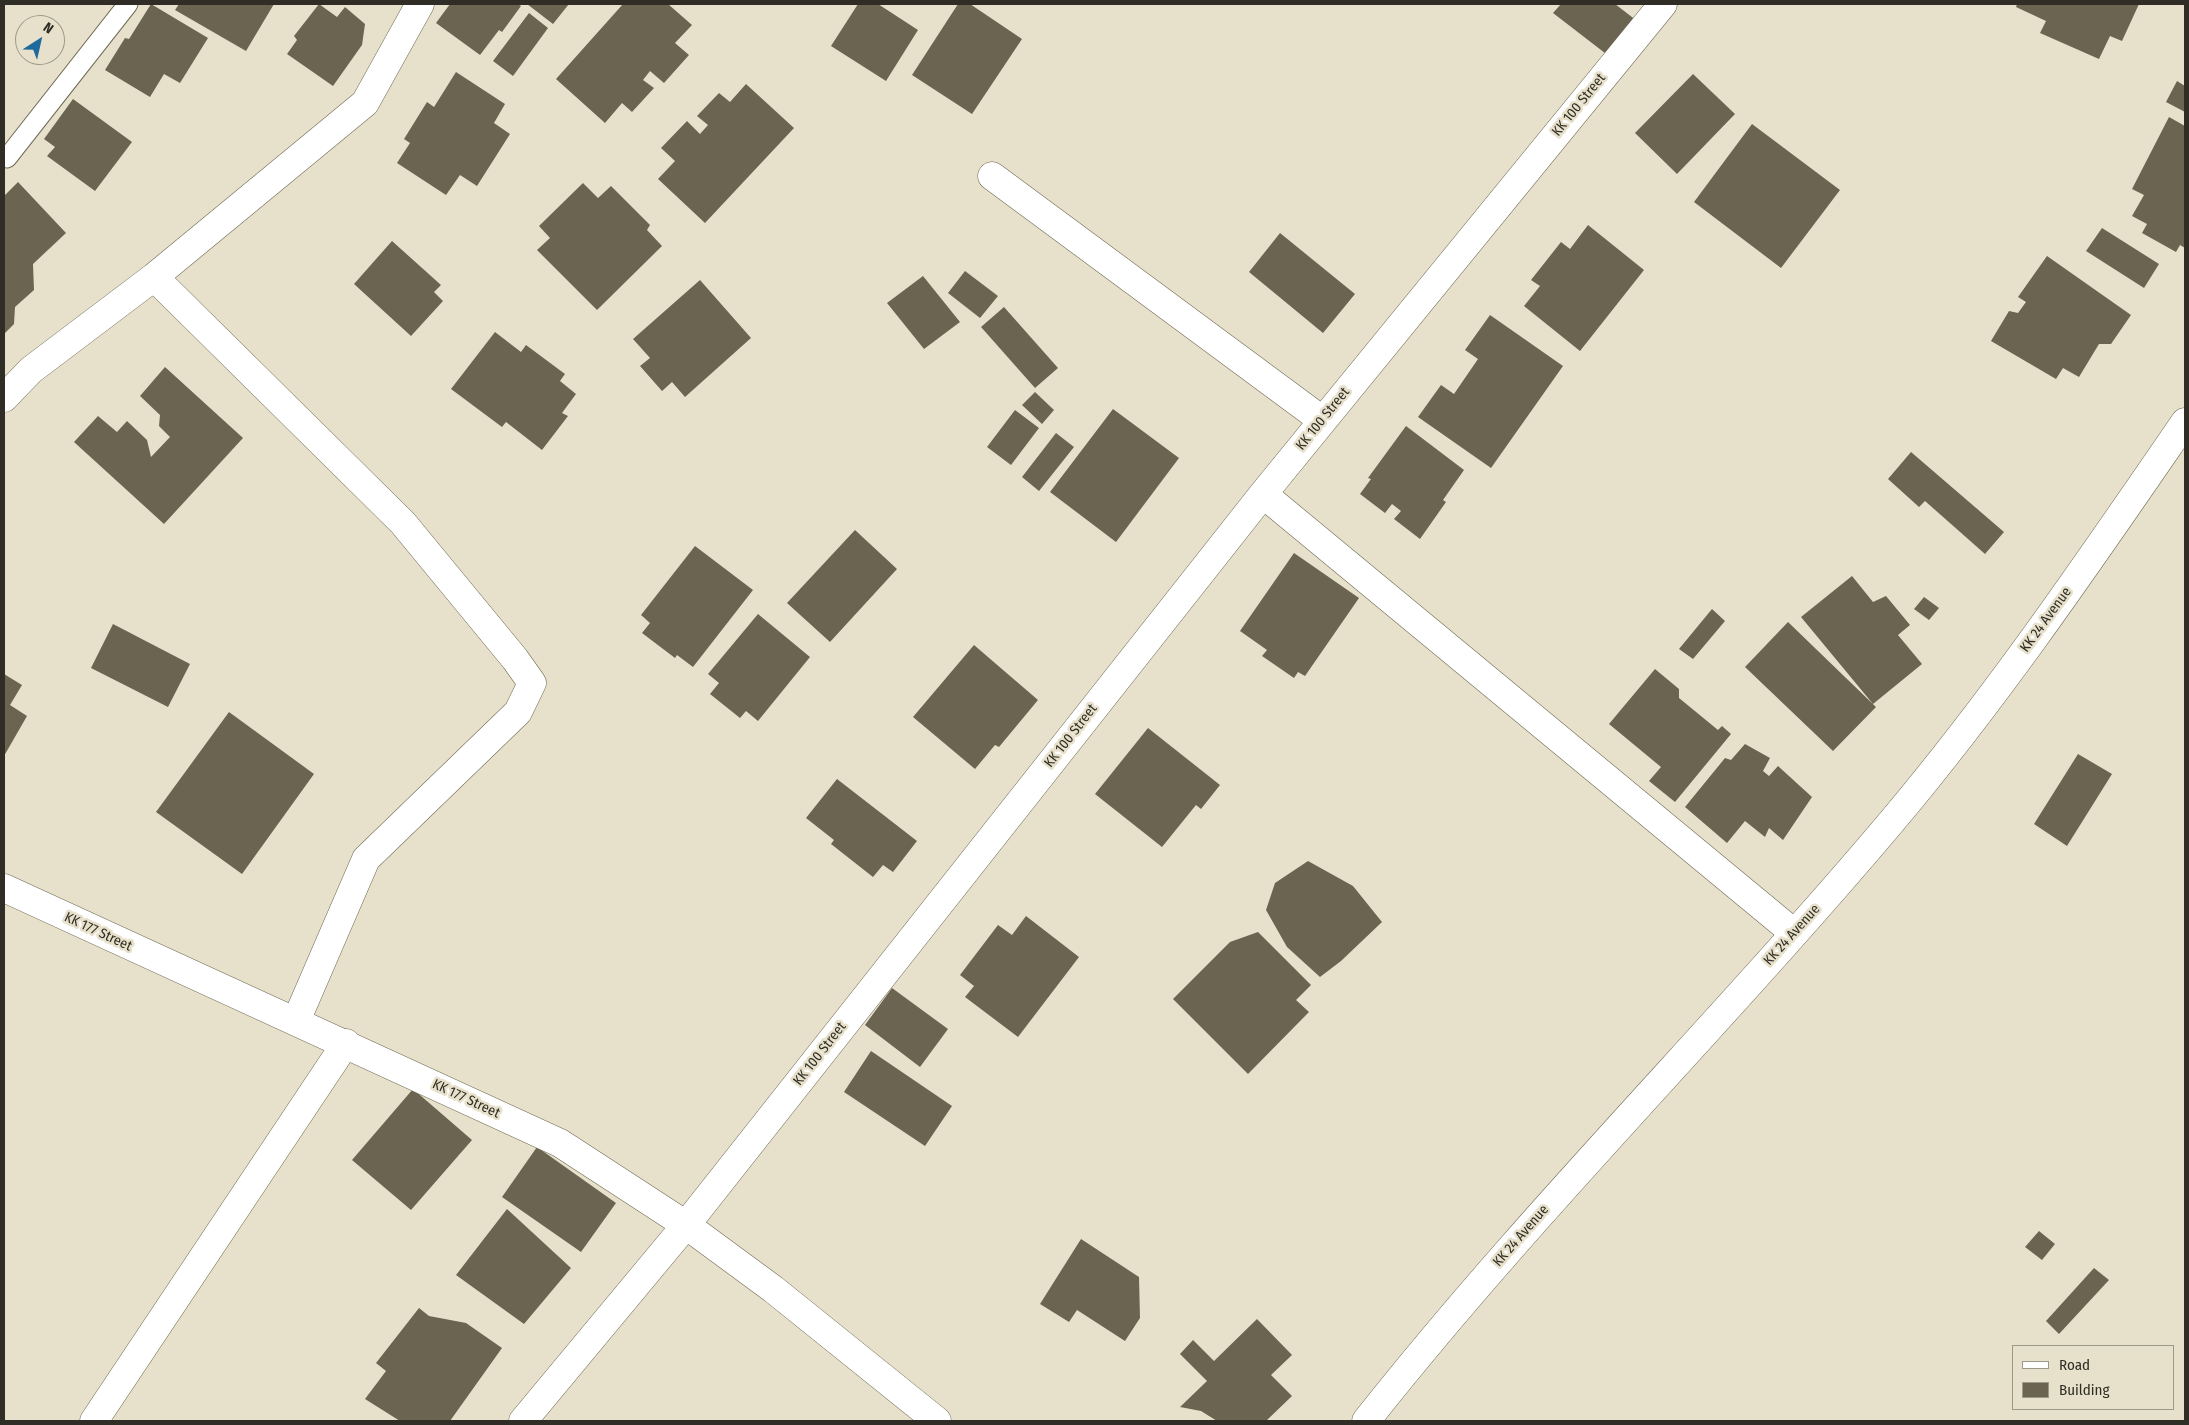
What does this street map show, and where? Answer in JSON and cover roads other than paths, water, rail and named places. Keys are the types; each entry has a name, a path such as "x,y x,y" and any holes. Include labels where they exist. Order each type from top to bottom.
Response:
{"street":[{"path":"4,398 31,370 154,277 365,103 420,4"},
{"name":"KK 100 Street","path":"686,1225 1322,420 1663,4"},
{"path":"992,176 1322,420"},
{"path":"154,277 403,523 515,659 532,683 518,712 366,859 296,1021"},
{"name":"KK 24 Avenue","path":"1366,1421 1517,1240 1894,818 2012,668 2185,422"},
{"path":"1263,494 1794,932"},
{"name":"KK 177 Street","path":"4,888 560,1143 686,1225"},
{"path":"94,1421 346,1044"},
{"path":"523,1421 686,1225 773,1289 938,1421"}],"lane":[{"path":"7,158 128,4"}]}
